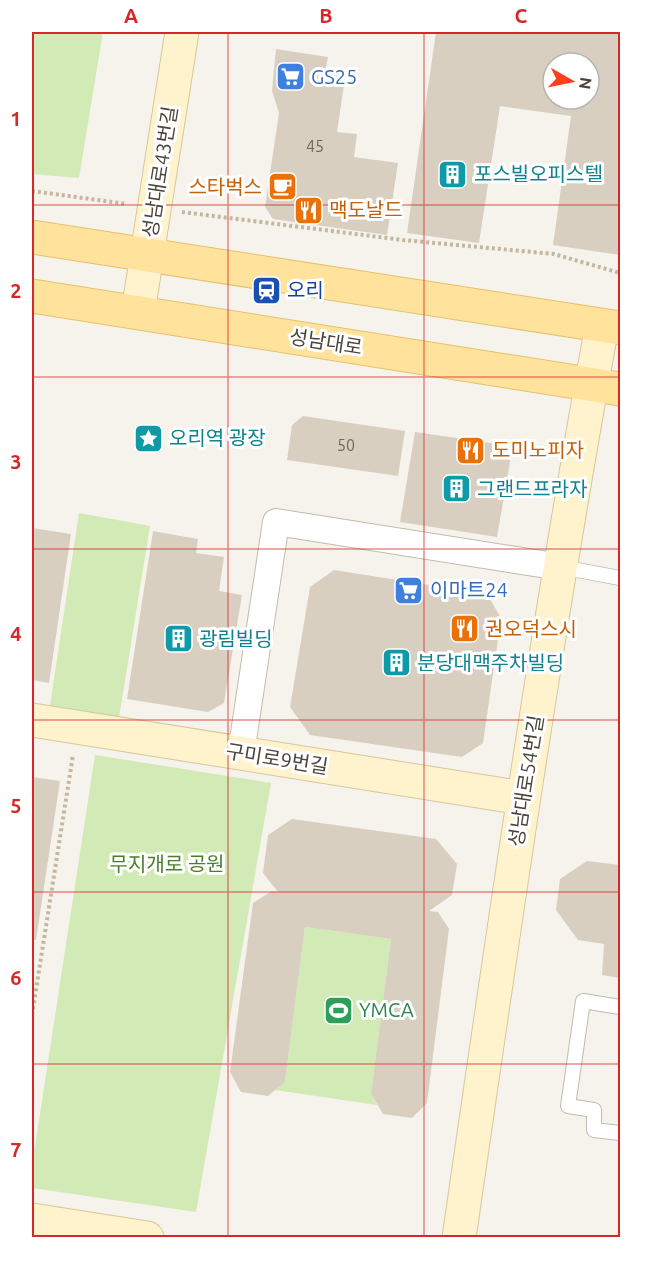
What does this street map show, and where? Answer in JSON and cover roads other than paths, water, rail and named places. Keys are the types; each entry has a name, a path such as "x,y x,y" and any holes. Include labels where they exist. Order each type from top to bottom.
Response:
{"main road":[{"path":"32,237 611,327"},
{"name":"성남대로","path":"32,296 606,386"}],"street":[{"name":"성남대로43번길","path":"138,312 182,32"},
{"name":"성남대로54번길","path":"459,1238 523,798 560,567 606,386 611,327"},
{"path":"241,753 276,522 560,567"},
{"name":"구미로9번길","path":"32,720 523,798"},
{"path":"32,1220 147,1238"}],"lane":[{"path":"560,567 621,578"},
{"path":"621,1006 583,1001 568,1106 594,1110 594,1130 621,1133"}],"place":[{"name":"GS25","path":"290,77"},
{"name":"포스빌오피스텔","path":"453,174"},
{"name":"스타벅스","path":"283,187"},
{"name":"맥도날드","path":"308,210"},
{"name":"오리","path":"266,290"},
{"name":"오리역 광장","path":"148,438"},
{"name":"도미노피자","path":"471,450"},
{"name":"그랜드프라자","path":"456,489"},
{"name":"이마트24","path":"409,590"},
{"name":"권오덕스시","path":"464,629"},
{"name":"광림빌딩","path":"178,639"},
{"name":"분당대맥주차빌딩","path":"396,663"},
{"name":"YMCA","path":"338,1010"}],"park label":[{"name":"무지개로 공원","path":"167,864"}]}
